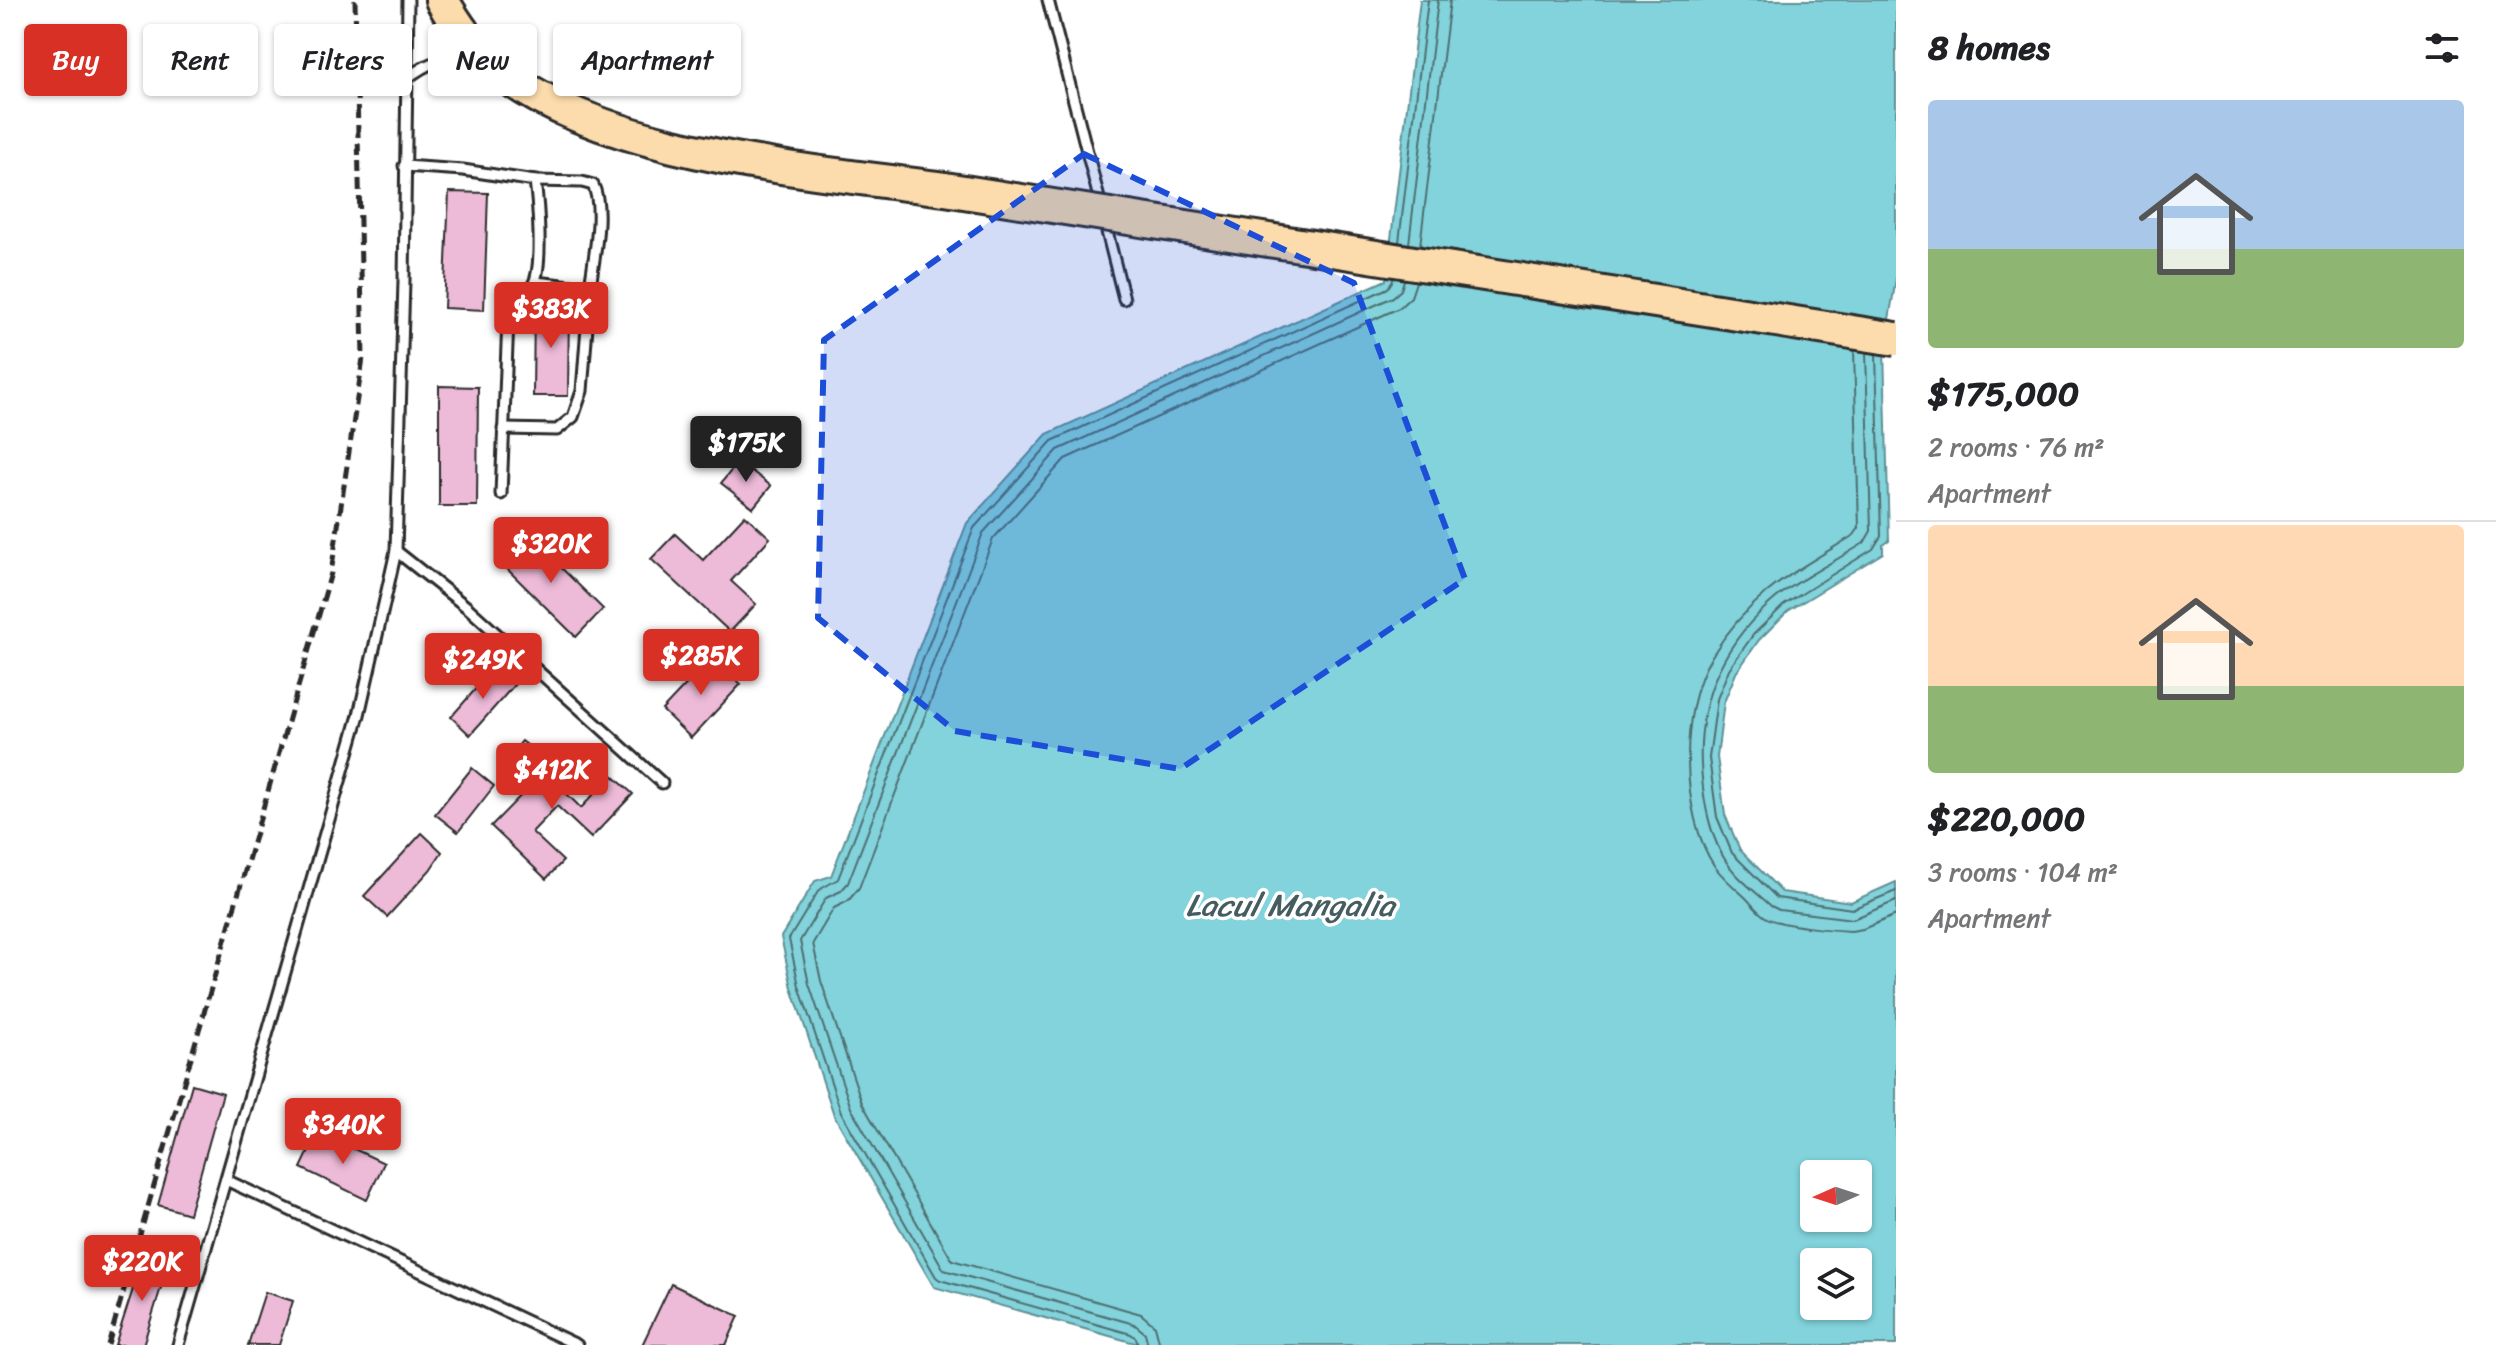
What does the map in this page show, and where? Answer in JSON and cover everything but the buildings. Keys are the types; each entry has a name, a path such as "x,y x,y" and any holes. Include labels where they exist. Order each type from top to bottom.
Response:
{"highway":[{"path":"442,0 459,24"},
{"path":"537,95 595,123 772,164 1896,339"}],"lane":[{"path":"407,24 408,0"},
{"path":"1048,0 1124,299"},
{"path":"178,1345 359,715 396,551 406,96"},
{"path":"404,166 463,170 535,181 582,182 593,185 597,193 598,212 582,391 573,417 557,430 503,429"},
{"path":"501,494 508,320 535,282 539,230 535,181"},
{"path":"535,282 590,288"},
{"path":"396,551 468,608 662,783"},
{"path":"226,1180 577,1345"}],"highlighted area":[{"path":"1084,154 1354,283 1465,579 1180,769 955,731 818,618 824,340"}],"water":[{"name":"Lacul Mangalia","path":"1420,0 1896,0 1896,279 1884,348 1889,541 1883,545 1883,553 1788,611 1759,640 1736,673 1724,702 1717,757 1725,815 1740,850 1782,892 1851,902 1896,882 1896,1345 1142,1345 934,1287 834,1115 792,988 781,937 815,881 831,876 967,523 1047,434 1386,280"}],"railway":[{"path":"108,1345 331,573 363,358 355,0"}]}
